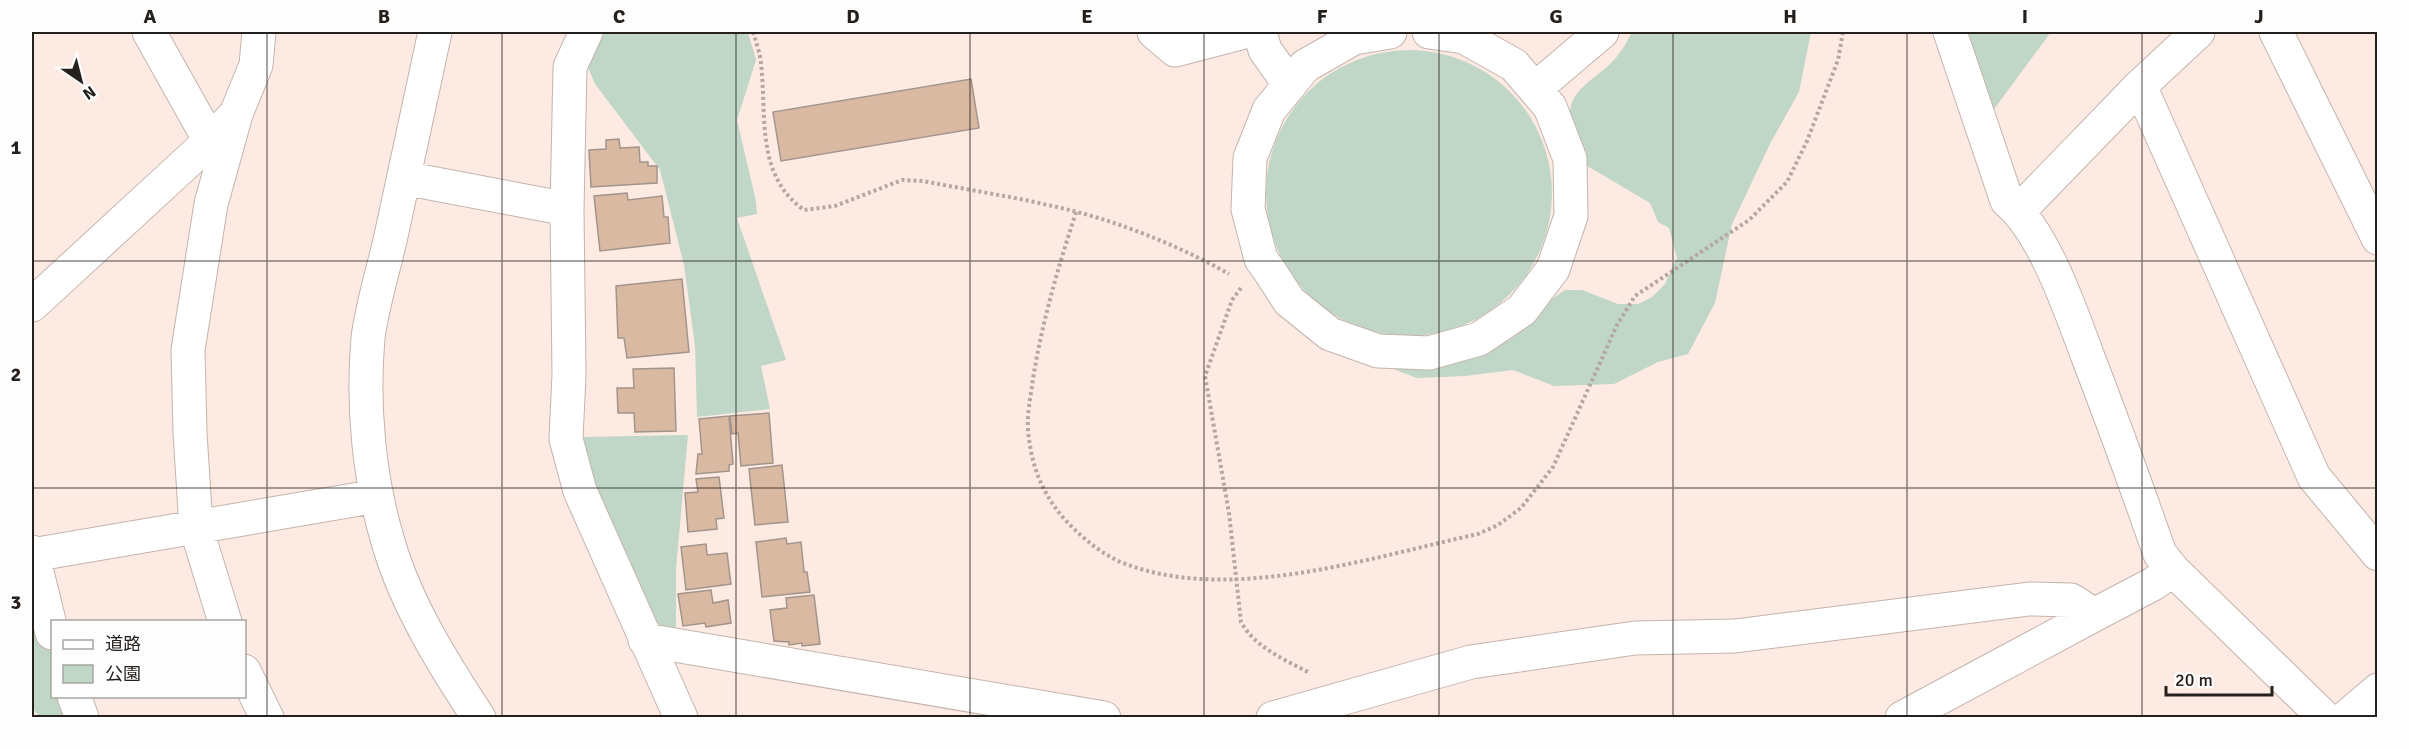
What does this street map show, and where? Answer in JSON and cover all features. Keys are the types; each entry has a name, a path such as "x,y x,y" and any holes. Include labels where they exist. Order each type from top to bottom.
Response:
{"street":[{"path":"149,32 210,141"},
{"path":"225,620 196,527 188,350 211,204 236,114 256,64 259,32"},
{"path":"435,32 369,337 368,422 377,496 389,546 415,609 442,663 479,717"},
{"path":"586,32 570,67 566,439 580,491 681,717"},
{"path":"1154,32 1175,50 1244,32"},
{"path":"1260,32 1265,50 1290,85"},
{"path":"1390,32 1354,38 1305,66 1269,110 1250,158 1248,209 1261,259 1257,276 1330,334 1378,351 1429,353 1479,339 1522,309 1553,269 1571,216 1570,159 1550,107 1514,64 1464,37 1429,32"},
{"path":"1535,89 1602,32"},
{"path":"1950,32 2007,201 2019,211 2037,237 2073,319 2160,554 2173,570 2325,717"},
{"path":"2019,211 2140,86 2198,32"},
{"path":"2276,32 2378,238"},
{"path":"2140,86 2314,477 2378,555"},
{"path":"32,305 210,141 236,114"},
{"path":"404,178 567,209"},
{"path":"51,629 32,554 377,496"},
{"path":"1902,717 2061,634 2153,584 2173,570"},
{"path":"1273,717 1355,707 1472,662 1635,638 1735,636 2029,599 2071,600 2094,615"},
{"path":"645,640 1104,717"},
{"path":"246,675 267,717"},
{"path":"2345,717 2378,690"},
{"path":"75,698 82,717"}],"path":[{"path":"753,32 761,61 766,144 776,181 790,200 804,210 835,206 902,180 923,181 1076,212 1121,225 1213,264 1257,276"},
{"path":"1076,212 1054,281 1039,339 1028,427 1033,467 1047,499 1090,544 1123,564 1153,573 1190,579 1236,578 1302,573 1478,534 1498,525 1521,508 1553,467 1617,325 1635,296 1749,220 1787,182 1807,141 1838,60 1843,32"},
{"path":"1257,276 1232,300 1205,376 1229,513 1241,622 1249,636 1355,707"}],"green space":[{"path":"597,32 748,32 756,60 737,120 757,214 737,218 786,360 761,366 770,409 697,417 695,346 684,265 660,170 595,84 585,60"},
{"path":"1632,32 1811,32 1799,92 1771,142 1732,224 1715,303 1688,354 1658,362 1614,384 1554,386 1513,370 1465,376 1417,378 1388,367 1482,355 1512,338 1530,323 1547,302 1565,290 1582,290 1618,304 1638,304 1652,297 1665,284 1677,258 1669,228 1658,222 1650,203 1584,164 1570,115 1572,104 1579,91 1616,58"},
{"path":"1958,32 2051,32 1989,116"},
{"path":"1395,50 1423,50 1451,56 1477,67 1500,82 1520,102 1535,125 1546,151 1552,179 1552,207 1546,235 1535,261 1520,284 1500,304 1477,319 1451,330 1423,336 1395,336 1367,330 1341,319 1318,304 1298,284 1283,261 1272,235 1266,207 1266,179 1272,151 1283,125 1298,102 1318,82 1341,67 1367,56"},
{"path":"688,435 676,569 676,628 657,624 593,482 582,437"},
{"path":"32,576 51,639 51,698 70,698 76,717 39,717 32,707"}],"building":[{"path":"971,79 979,128 781,161 773,112"},
{"path":"619,139 620,148 639,147 640,162 648,162 648,166 657,166 657,183 591,187 589,150 606,149 606,140"},
{"path":"627,193 628,200 662,196 664,217 668,217 670,243 600,251 594,196"},
{"path":"682,279 689,352 627,358 624,338 618,338 616,286"},
{"path":"674,368 676,431 635,432 634,413 618,413 617,388 634,388 633,369"},
{"path":"769,413 773,463 741,466 738,433 732,434 730,416"},
{"path":"729,416 733,464 729,465 729,471 696,474 698,454 702,454 699,419"},
{"path":"782,465 788,522 755,525 749,469"},
{"path":"719,477 724,518 716,519 717,529 688,532 685,493 698,492 696,479"},
{"path":"786,538 787,544 801,542 804,572 807,572 810,592 762,597 756,542"},
{"path":"706,544 707,555 727,553 731,584 686,590 681,547"},
{"path":"711,590 713,603 728,600 731,623 706,627 705,623 683,626 678,594"},
{"path":"814,595 820,644 802,646 802,643 789,645 789,642 774,641 770,610 787,608 786,598"}]}
